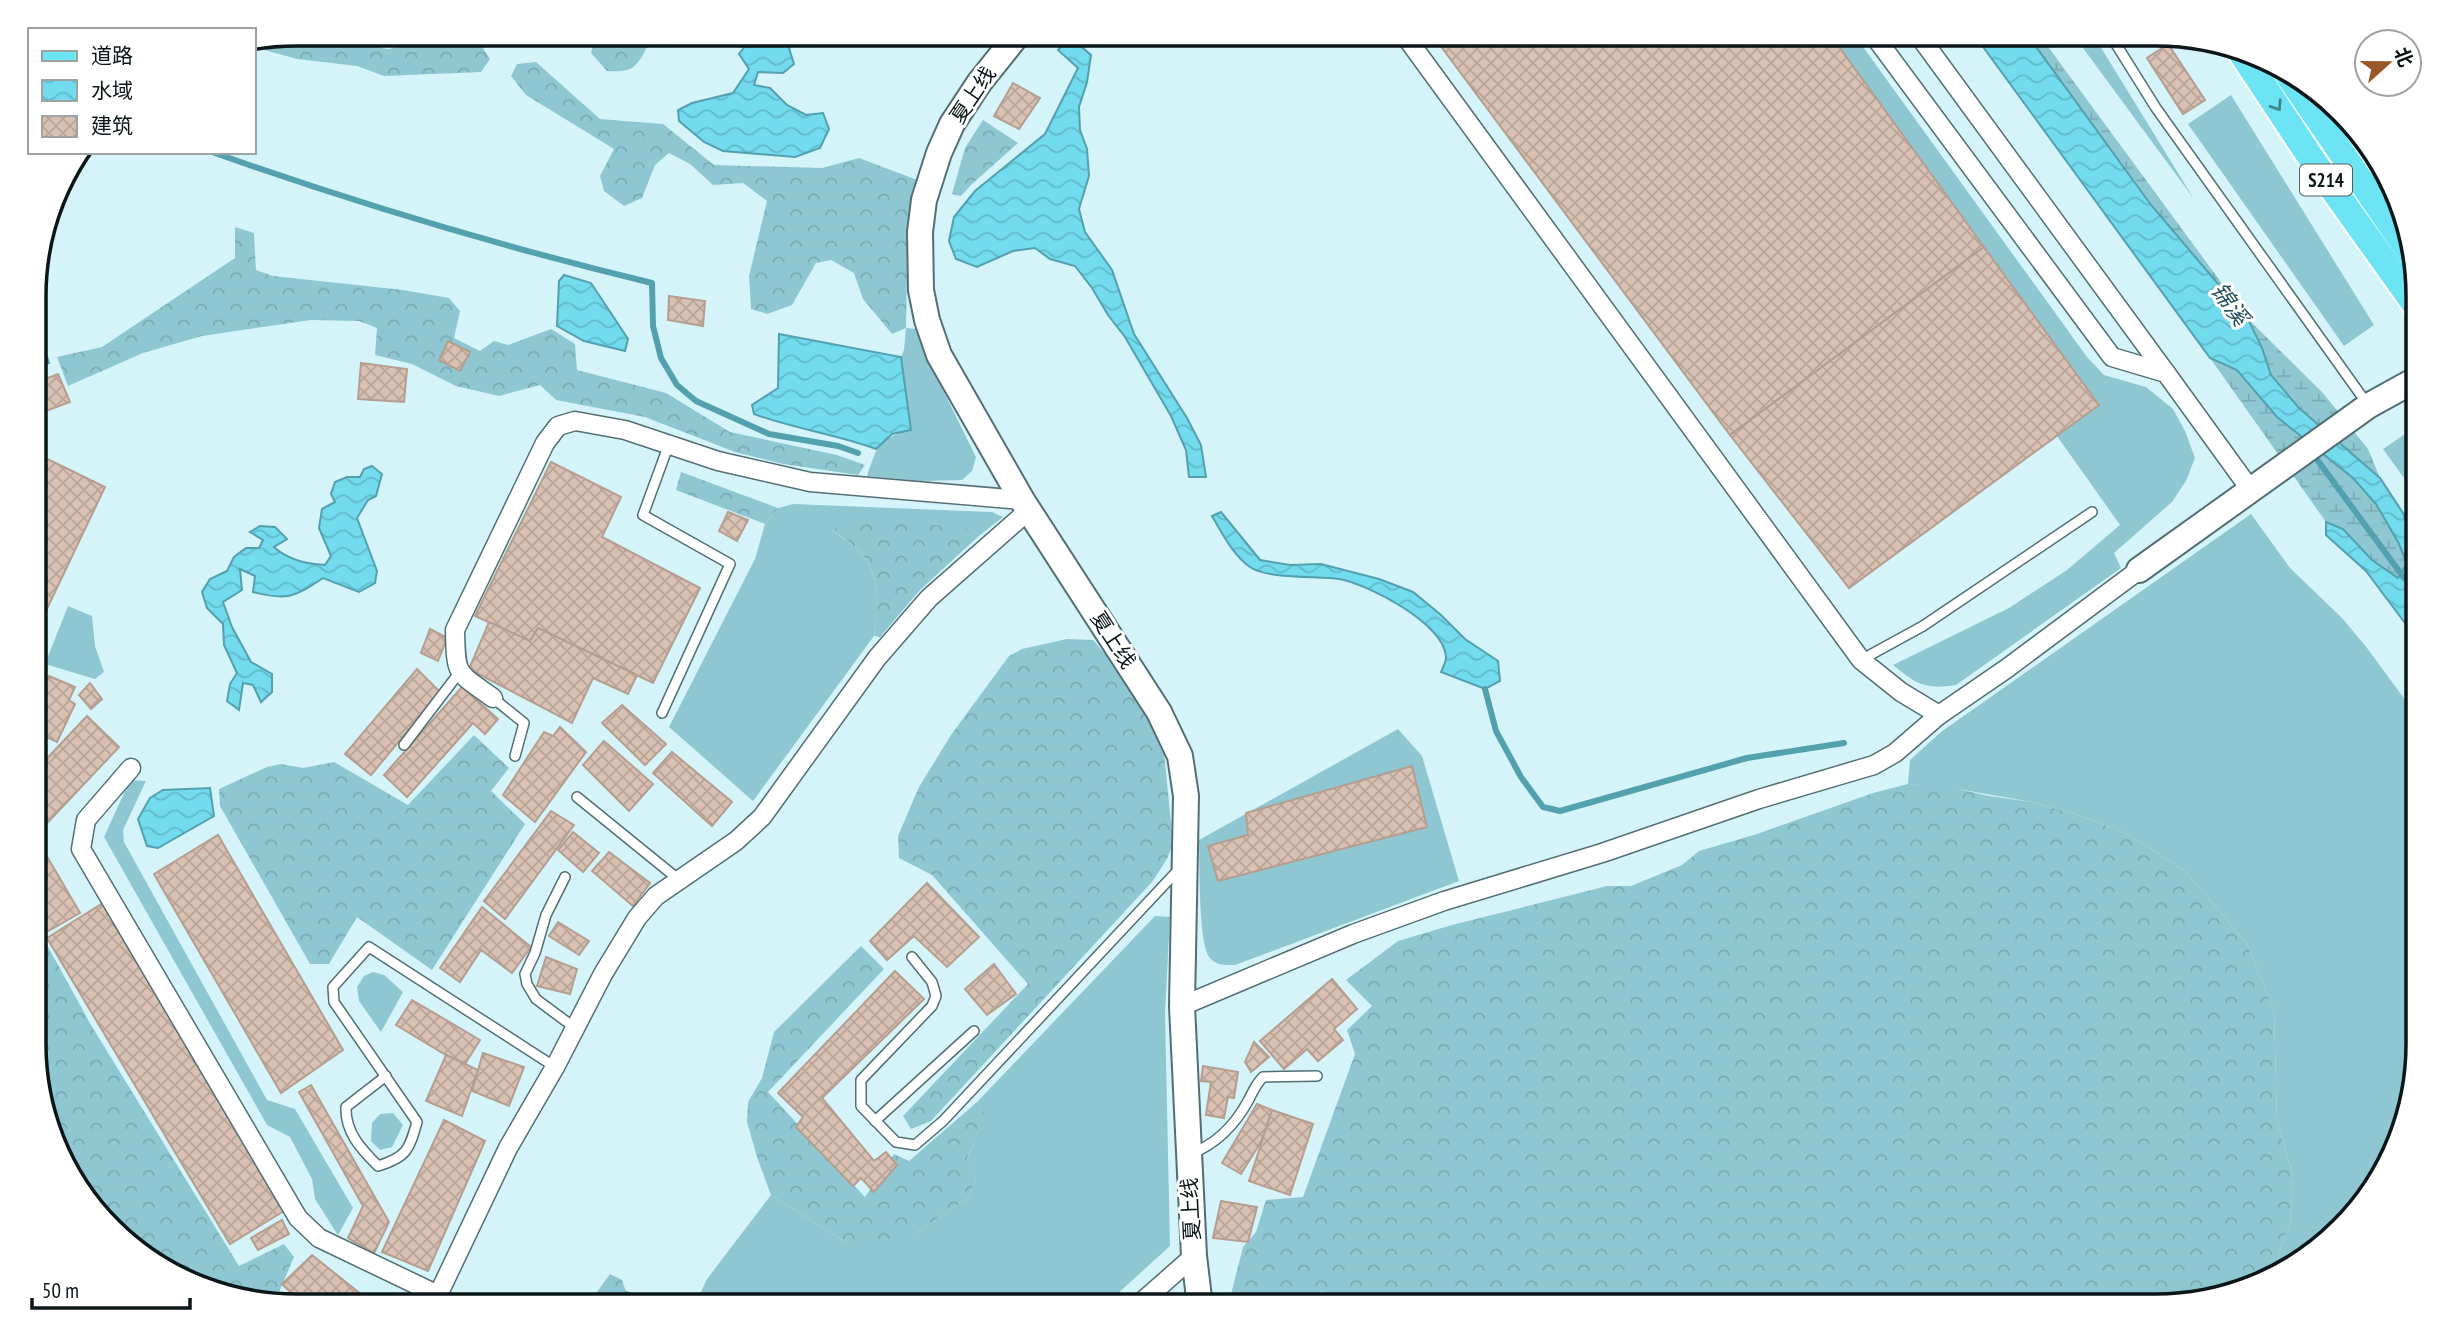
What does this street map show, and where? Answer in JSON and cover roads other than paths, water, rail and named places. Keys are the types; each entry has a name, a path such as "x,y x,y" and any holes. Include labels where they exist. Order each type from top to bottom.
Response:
{"main road":[{"name":"S214","path":"2249,64 2315,164 2405,290"},
{"name":"S214","path":"2300,92 2398,235"}],"street":[{"name":"夏上线","path":"1009,46 979,83 947,134 939,153 924,200 920,243 921,290 927,320 939,355 1026,505 1159,712 1180,756 1186,796 1182,1006 1194,1256 1198,1294"},
{"path":"1412,46 1861,660 1901,692 1939,715"},
{"path":"1881,46 2112,358 2166,373"},
{"path":"1927,46 2166,373 2258,483"},
{"path":"1182,1006 1353,934 1444,901 1874,765 1895,753 1939,715 2006,669 2258,483 2360,411 2405,386"},
{"path":"494,698 460,673 456,660 455,630 545,443 558,426 575,421 595,423 625,430 718,461 810,482 1026,505"},
{"path":"436,1294 508,1148 555,1067 603,974 637,918 656,896 736,841 762,817 877,659 921,608 1026,505"},
{"path":"131,768 86,820 81,849 298,1218 319,1238 420,1294"},
{"path":"1151,1294 1194,1256"}],"lane":[{"path":"2117,46 2360,411"},
{"path":"662,713 730,564 643,515 668,444"},
{"path":"1861,660 1923,626 2092,512"},
{"path":"404,745 460,673"},
{"path":"494,698 524,723 514,756"},
{"path":"577,797 678,879"},
{"path":"912,957 932,982 936,996 932,1006 860,1080 861,1106 896,1142 915,1145 943,1121 1185,863"},
{"path":"565,877 546,915 535,953 525,974 527,984 536,999 575,1028"},
{"path":"386,1076 346,1107 346,1123 363,1151 378,1166 399,1159 411,1142 417,1122 386,1076 334,1002 333,987 369,947 555,1067"},
{"path":"875,1121 974,1031"},
{"path":"1189,1155 1209,1147 1227,1130 1247,1103 1254,1086 1263,1077 1317,1076"}],"water":[{"path":"745,46 788,46 794,64 783,73 758,72 754,85 770,88 787,105 806,115 823,113 829,129 820,148 795,157 723,151 704,142 679,121 678,110 692,103 733,93 749,69 739,54"},
{"path":"1062,46 1080,46 1091,55 1087,82 1079,107 1080,130 1087,149 1089,176 1079,209 1085,232 1112,270 1134,334 1201,445 1206,477 1189,477 1186,450 1171,416 1125,337 1075,266 1050,259 1035,248 1013,251 977,267 956,259 949,241 954,217 975,191 1045,134 1078,68 1058,50"},
{"path":"1982,46 2035,46 2151,205 2248,319 2271,375 2299,408 2380,478 2405,519 2405,559 2376,504 2353,478 2277,417 2237,370 2210,358"},
{"path":"564,275 591,283 628,339 625,351 584,341 557,326 559,281"},
{"path":"779,334 901,357 911,430 892,434 876,449 754,414 752,405 778,388"},
{"path":"372,466 382,474 376,496 368,500 357,518 377,571 375,583 359,592 323,578 298,593 283,597 253,592 255,576 240,569 242,590 223,602 232,627 251,662 272,674 272,692 261,702 253,685 243,683 239,710 227,701 230,684 237,673 224,645 223,624 207,608 202,592 210,579 227,571 234,557 246,548 259,548 263,540 250,532 260,526 275,527 287,539 274,547 285,555 304,562 325,565 331,556 319,528 322,509 335,502 331,494 335,482 347,477 360,477 364,469"},
{"path":"1221,512 1260,560 1290,565 1321,564 1379,579 1413,592 1465,639 1498,661 1500,681 1485,689 1441,672 1446,657 1442,644 1433,632 1403,608 1368,589 1339,579 1268,574 1250,567 1233,550 1212,516"},
{"path":"2326,522 2343,529 2372,560 2398,578 2405,566 2405,624 2366,571 2326,535"},
{"path":"210,788 214,816 158,848 147,846 138,819 150,798 163,790"}],"waterway":[{"path":"218,154 430,223 652,283 653,326 661,358 677,385 696,401 769,434 838,446 858,453"},
{"name":"锦溪","path":"2313,454 2404,578"},
{"path":"1485,689 1496,731 1521,777 1543,807 1560,811 1747,758 1844,743"}]}
